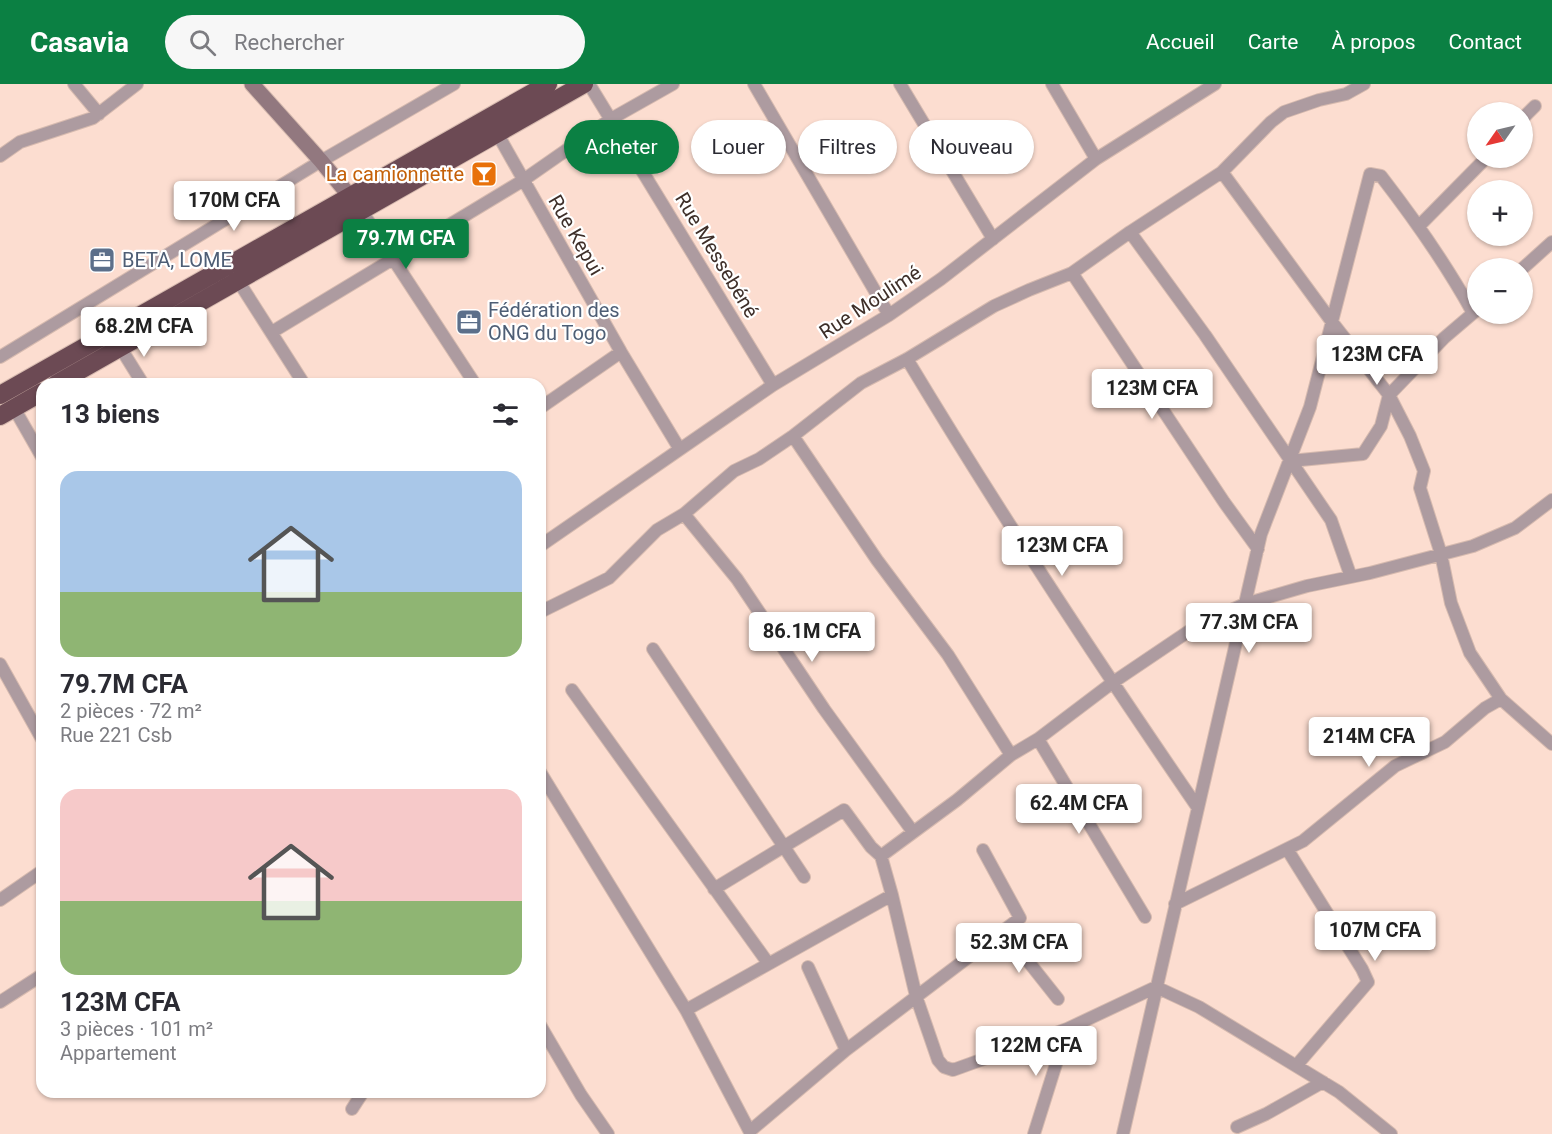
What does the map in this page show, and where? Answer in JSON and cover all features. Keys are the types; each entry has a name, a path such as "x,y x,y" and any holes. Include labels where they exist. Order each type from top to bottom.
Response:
{"highway":[{"path":"66,378 237,279 355,203 549,84"},
{"path":"0,394 355,203 497,133 584,84"},
{"path":"7,412 36,395"}],"street":[{"path":"74,84 99,114"},
{"path":"0,156 20,142 93,118 137,84"},
{"path":"252,84 355,203 471,378"},
{"path":"0,357 321,161 454,84"},
{"name":"Rue Messebéné","path":"590,84 772,385"},
{"path":"272,332 522,181 611,119 673,84"},
{"path":"754,84 889,315"},
{"path":"900,84 993,239"},
{"path":"1052,84 1096,159"},
{"path":"546,609 609,578 657,530 684,514 734,471 759,459 793,436 861,383 907,359 994,306 1072,273 1222,172 1271,122 1284,112 1346,94 1364,84"},
{"name":"Rue Moulimé","path":"546,542 772,385 889,315 993,239 1096,159 1208,86"},
{"name":"Rue Kepui","path":"497,133 522,181 679,448"},
{"path":"1419,226 1476,168"},
{"path":"1222,172 1332,322 1389,395 1410,436 1424,471 1420,488 1441,554 1451,603 1470,653 1501,699 1552,744"},
{"path":"1123,1134 1261,534 1310,407 1370,174 1381,176 1419,226 1467,299"},
{"path":"1130,232 1205,335 1330,520 1351,577"},
{"path":"1533,259 1552,242"},
{"path":"1072,273 1224,502 1258,549"},
{"path":"237,279 300,378"},
{"path":"1290,461 1363,454 1381,426 1389,395 1444,338 1467,318"},
{"path":"120,347 138,378"},
{"path":"546,404 621,352"},
{"path":"907,359 953,436 1112,683 1198,808"},
{"path":"7,412 36,449"},
{"path":"793,436 877,560 948,655 1011,755"},
{"path":"881,856 957,800 1011,755 1038,739 1112,683 1198,626 1245,604 1307,586 1473,546 1515,528 1552,500"},
{"path":"684,514 737,579 824,709 913,832"},
{"path":"653,649 804,877"},
{"path":"0,664 36,728"},
{"path":"572,690 768,963"},
{"path":"1175,904 1303,841 1395,766 1445,742 1485,708 1501,699"},
{"path":"1038,739 1145,917"},
{"path":"546,782 686,1010 750,1133 846,1050 1020,918 983,850"},
{"path":"714,889 844,810 871,847 881,856 916,996 938,1060 944,1067 953,1070 1067,1029 1156,987"},
{"path":"1287,849 1368,982 1296,1066"},
{"path":"0,900 36,875"},
{"path":"686,1010 892,895"},
{"path":"1004,930 1058,999"},
{"path":"808,967 846,1050"},
{"path":"0,1002 36,979"},
{"path":"1156,987 1199,1007 1323,1082 1390,1134"},
{"path":"1034,1134 1067,1029"},
{"path":"546,1035 581,1095 608,1134"},
{"path":"1237,1127 1266,1114 1323,1082"},
{"path":"352,1109 359,1098"}],"place":[{"name":"La camionnette","path":"484,174"},
{"name":"BETA, LOME","path":"102,260"},
{"name":"Fédération des ONG du Togo","path":"469,322"}]}
